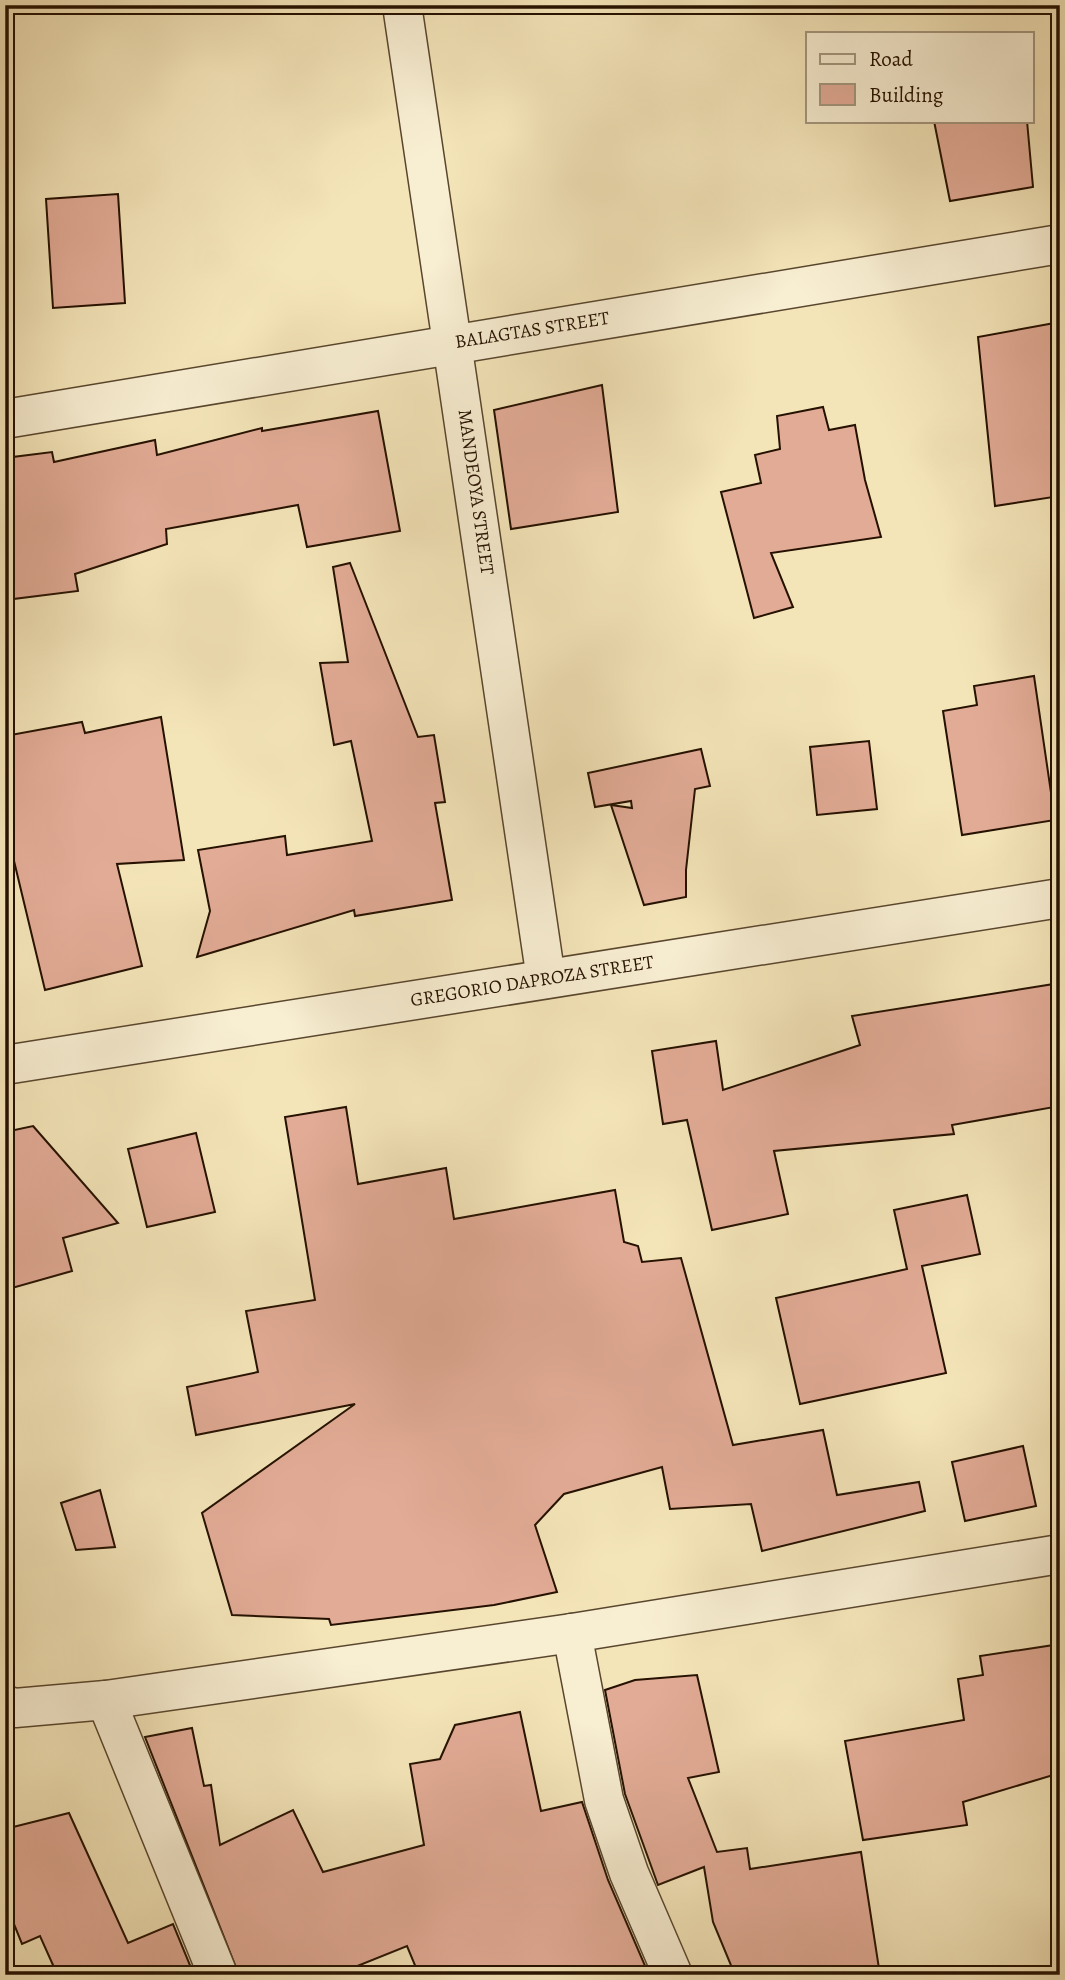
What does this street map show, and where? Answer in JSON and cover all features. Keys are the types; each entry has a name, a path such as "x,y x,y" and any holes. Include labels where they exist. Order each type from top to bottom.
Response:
{"street":[{"name":"MANDEOYA STREET","path":"402,5 546,979"},
{"name":"BALAGTAS STREET","path":"5,419 1060,244"},
{"name":"GREGORIO DAPROZA STREET","path":"5,1065 1060,898"},
{"path":"5,1705 15,1708 106,1700 572,1633 1060,1555"},
{"path":"572,1633 604,1800 629,1873 673,1975"},
{"path":"106,1700 218,1975"}],"building":[{"path":"934,122 1027,122 1033,187 950,201"},
{"path":"118,194 125,303 53,308 46,199"},
{"path":"1060,322 1060,496 995,506 978,337"},
{"path":"602,385 618,512 511,529 494,410"},
{"path":"823,407 829,430 855,425 865,480 881,537 771,553 793,607 754,618 721,492 761,483 755,455 780,449 777,416"},
{"path":"378,411 400,531 307,547 298,505 166,529 167,544 75,574 78,591 5,600 5,458 52,452 54,462 155,440 157,455 262,428 262,431"},
{"path":"350,563 418,737 434,735 445,802 435,803 452,900 355,916 354,910 197,957 210,911 198,850 285,836 287,855 372,841 351,741 334,745 320,663 348,662 333,567"},
{"path":"1034,676 1055,820 962,835 943,711 977,705 974,686"},
{"path":"161,717 184,860 117,864 142,966 45,990 14,861 5,863 5,736 82,722 85,733"},
{"path":"869,741 877,809 817,815 810,747"},
{"path":"701,749 710,786 695,789 686,870 686,897 644,905 611,805 632,808 631,801 595,807 588,773"},
{"path":"1060,983 1060,1106 952,1125 954,1134 774,1151 788,1214 712,1230 687,1120 663,1124 652,1051 716,1041 723,1090 860,1045 852,1016"},
{"path":"346,1107 358,1184 446,1168 454,1219 615,1190 624,1242 638,1246 642,1262 681,1258 733,1445 823,1430 837,1495 919,1482 925,1511 762,1551 751,1504 670,1509 662,1467 564,1494 535,1525 557,1592 494,1605 331,1625 329,1619 232,1615 202,1513 355,1404 196,1435 187,1387 258,1372 246,1311 315,1300 285,1117"},
{"path":"33,1126 118,1223 63,1238 72,1271 5,1290 5,1132"},
{"path":"196,1133 215,1212 147,1227 128,1149"},
{"path":"967,1195 980,1254 922,1266 946,1373 800,1404 776,1298 907,1269 894,1210"},
{"path":"1023,1446 1036,1506 965,1521 952,1462"},
{"path":"100,1490 115,1547 76,1550 61,1503"},
{"path":"1054,1645 1060,1681 1060,1773 963,1802 967,1825 863,1840 845,1741 964,1720 958,1679 983,1675 980,1656"},
{"path":"697,1675 719,1772 688,1778 717,1852 747,1848 750,1869 861,1852 880,1975 735,1975 713,1922 704,1867 658,1885 625,1794 605,1690 635,1680"},
{"path":"520,1712 541,1811 582,1802 608,1880 649,1975 419,1975 407,1946 335,1975 239,1975 145,1737 192,1728 204,1786 211,1785 220,1845 293,1810 323,1872 424,1845 410,1764 440,1759 455,1725"},
{"path":"69,1813 128,1943 173,1924 194,1975 54,1975 57,1974 40,1936 22,1944 5,1902 5,1829"}]}
